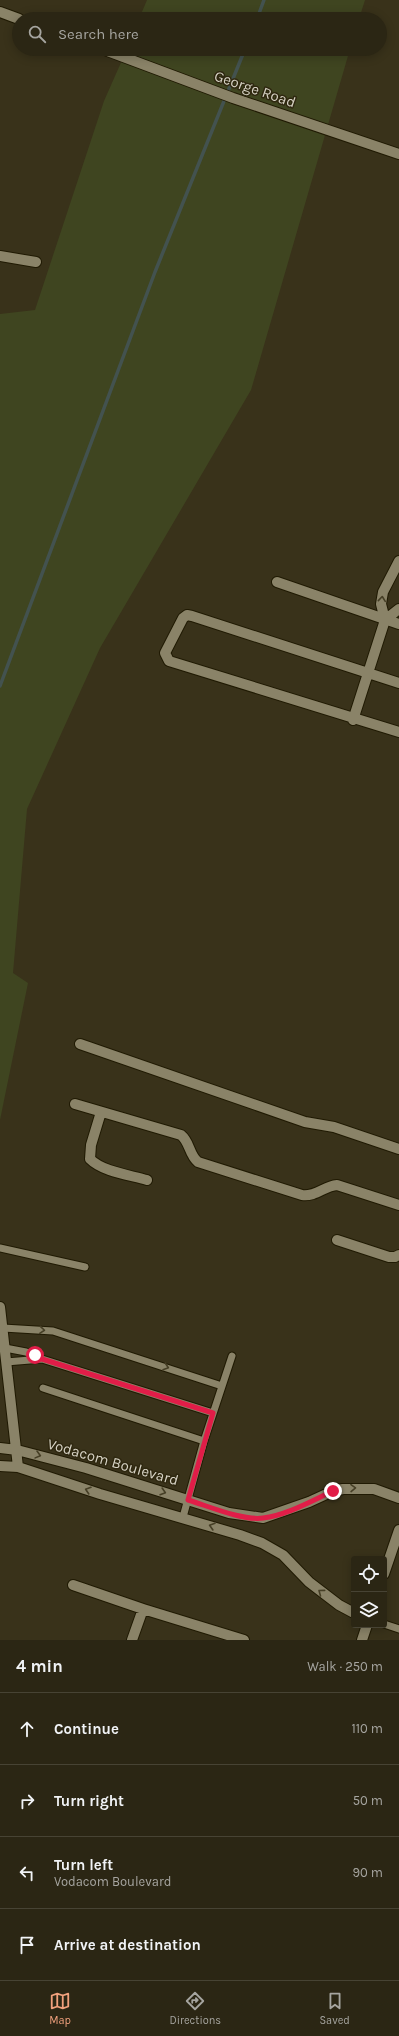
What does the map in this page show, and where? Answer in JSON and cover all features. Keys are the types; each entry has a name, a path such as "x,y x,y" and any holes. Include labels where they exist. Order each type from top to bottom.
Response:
{"street":[{"path":"0,12 12,16"},
{"name":"George Road","path":"121,56 233,98 399,154"},
{"path":"0,256 36,262"},
{"path":"353,720 385,620 381,604 383,592 399,561"},
{"path":"277,582 399,624"},
{"path":"385,620 399,609"},
{"path":"399,683 187,615 182,618 165,653 169,661 353,720 399,732"},
{"path":"80,1044 305,1122 334,1128 399,1149"},
{"path":"75,1104 181,1135 185,1139 194,1158 198,1162 302,1195 313,1194 330,1185 337,1184 399,1205"},
{"path":"101,1112 91,1145 90,1159 96,1164 111,1170 147,1180"},
{"path":"337,1240 389,1257 399,1255"},
{"path":"0,1307 18,1467"},
{"name":"Vodacom Boulevard","path":"0,1448 17,1450 86,1468 229,1513 263,1518 302,1505 333,1491 343,1489 374,1489 399,1498"},
{"path":"0,1466 18,1467 100,1494 183,1517 262,1543 283,1554 309,1582 339,1605 351,1611"},
{"path":"387,1565 399,1530"},
{"path":"73,1585 143,1609 244,1640"},
{"path":"132,1640 143,1609"},
{"path":"362,1640 366,1628"}],"lane":[{"path":"0,1248 85,1267"},
{"path":"3,1328 44,1329 57,1332 222,1386"},
{"path":"5,1348 26,1352 42,1359 213,1413"},
{"path":"183,1517 204,1441 232,1356"},
{"path":"6,1362 42,1359"},
{"path":"43,1388 204,1441"},
{"path":"387,1625 399,1629"}],"green space":[{"path":"147,0 365,0 361,12 142,12"},
{"path":"124,56 348,56 251,390 100,648 27,809 13,973 28,983 0,1120 0,314 35,310 104,101"}],"waterway":[{"path":"260,12 264,0"},
{"path":"0,686 155,272 242,56"}],"route":[{"path":"35,1355 42,1359 213,1413 188,1500 229,1513 263,1518 309,1502 333,1491"}]}
